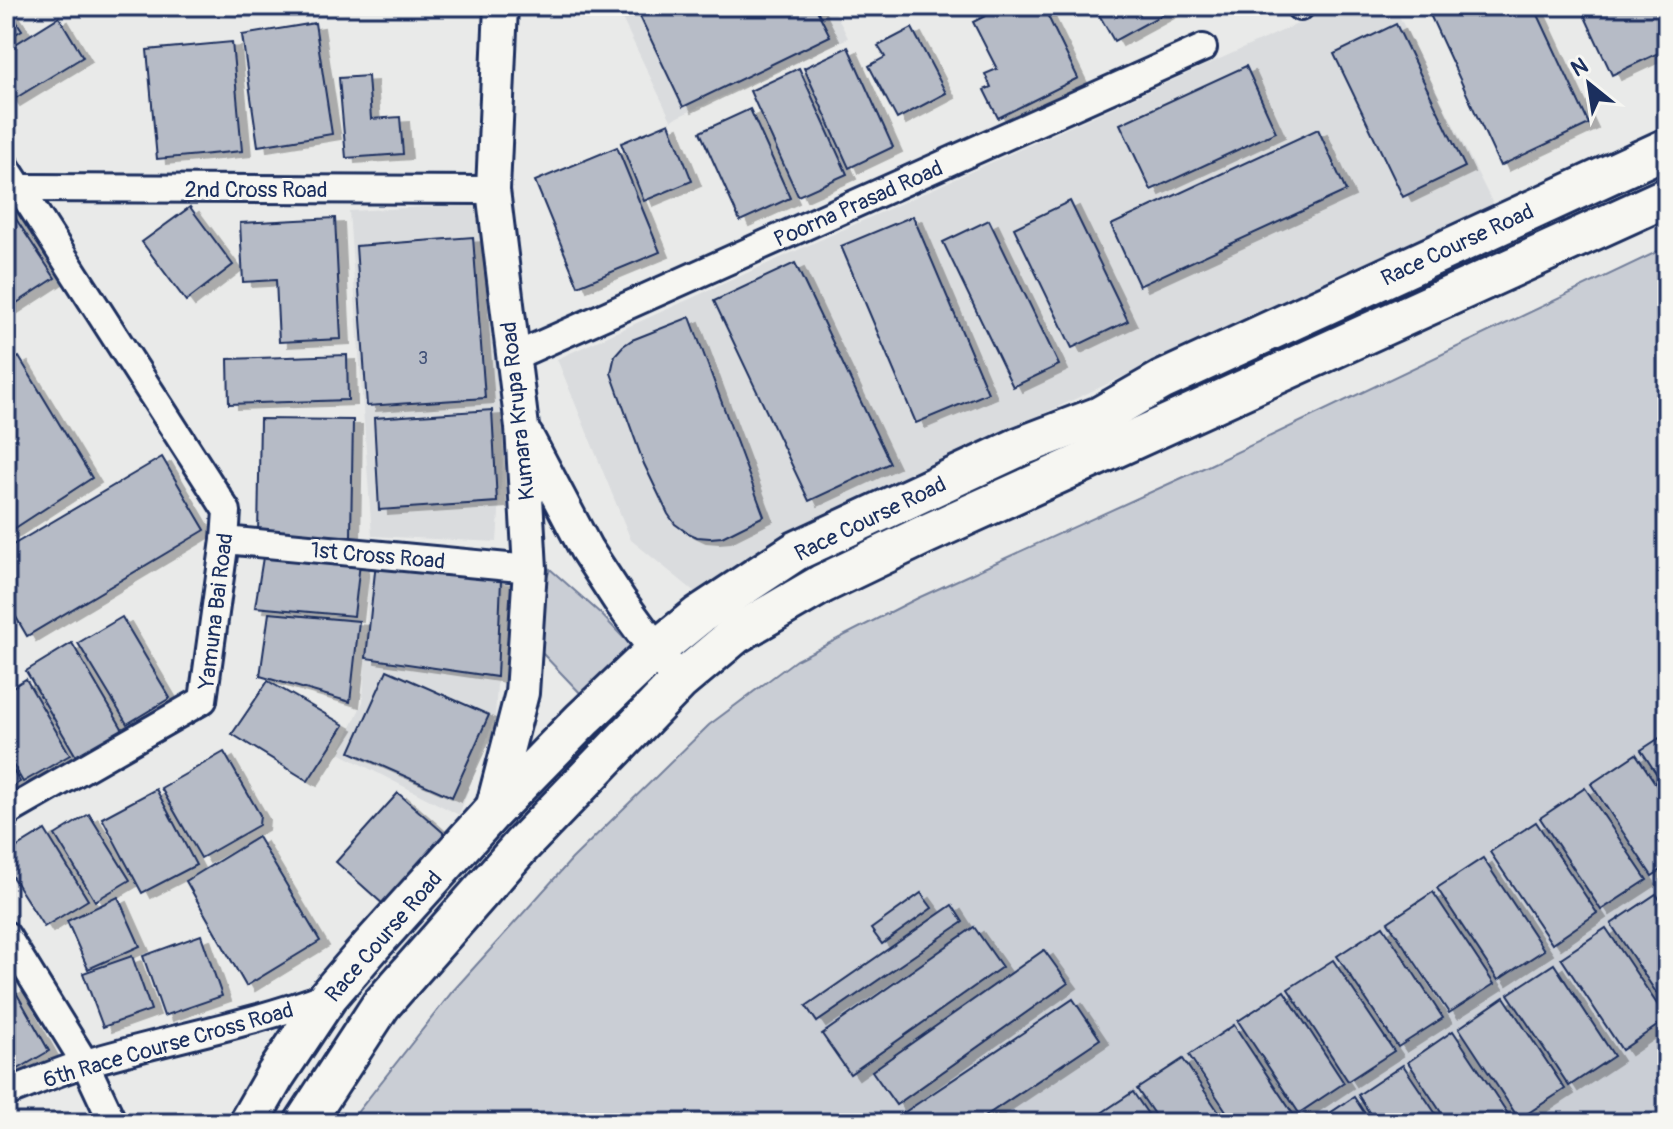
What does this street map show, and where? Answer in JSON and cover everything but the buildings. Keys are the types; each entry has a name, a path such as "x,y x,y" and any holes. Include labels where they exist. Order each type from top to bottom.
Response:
{"main road":[{"name":"Race Course Road","path":"248,1123 329,995 372,945 491,813 582,720 656,650 699,615 796,551 1019,447 1100,416 1161,381 1667,148"},
{"name":"Race Course Road","path":"304,1123 381,1005 521,846 679,682 736,634 822,584 924,535 1667,197"}],"street":[{"name":"Kumara Krupa Road","path":"491,813 522,693 530,569 522,427 493,190 501,6"},
{"name":"Poorna Prasad Road","path":"513,357 1203,48"},
{"name":"2nd Cross Road","path":"13,178 493,190"},
{"name":"Yamuna Bai Road","path":"6,813 203,700 227,511 13,178"},
{"path":"522,427 586,549 679,682"},
{"name":"1st Cross Road","path":"225,540 530,569"},
{"path":"6,935 85,1063 113,1123"},
{"name":"6th Race Course Cross Road","path":"6,1093 85,1063 237,1025 329,995"}],"shaded area":[{"path":"616,6 832,6 848,38 671,120"},
{"path":"1337,6 1394,6 1493,204 807,524 695,592 631,540 557,359"},
{"path":"483,204 506,408 497,542 372,536 349,211"},
{"path":"1667,247 1667,1123 349,1123 452,992 572,859 709,725 796,660 918,598 1195,472"},
{"path":"369,561 504,572 495,717 459,815 339,753 363,702"},
{"path":"550,569 600,613 636,651 584,697 542,653 536,612"}]}
